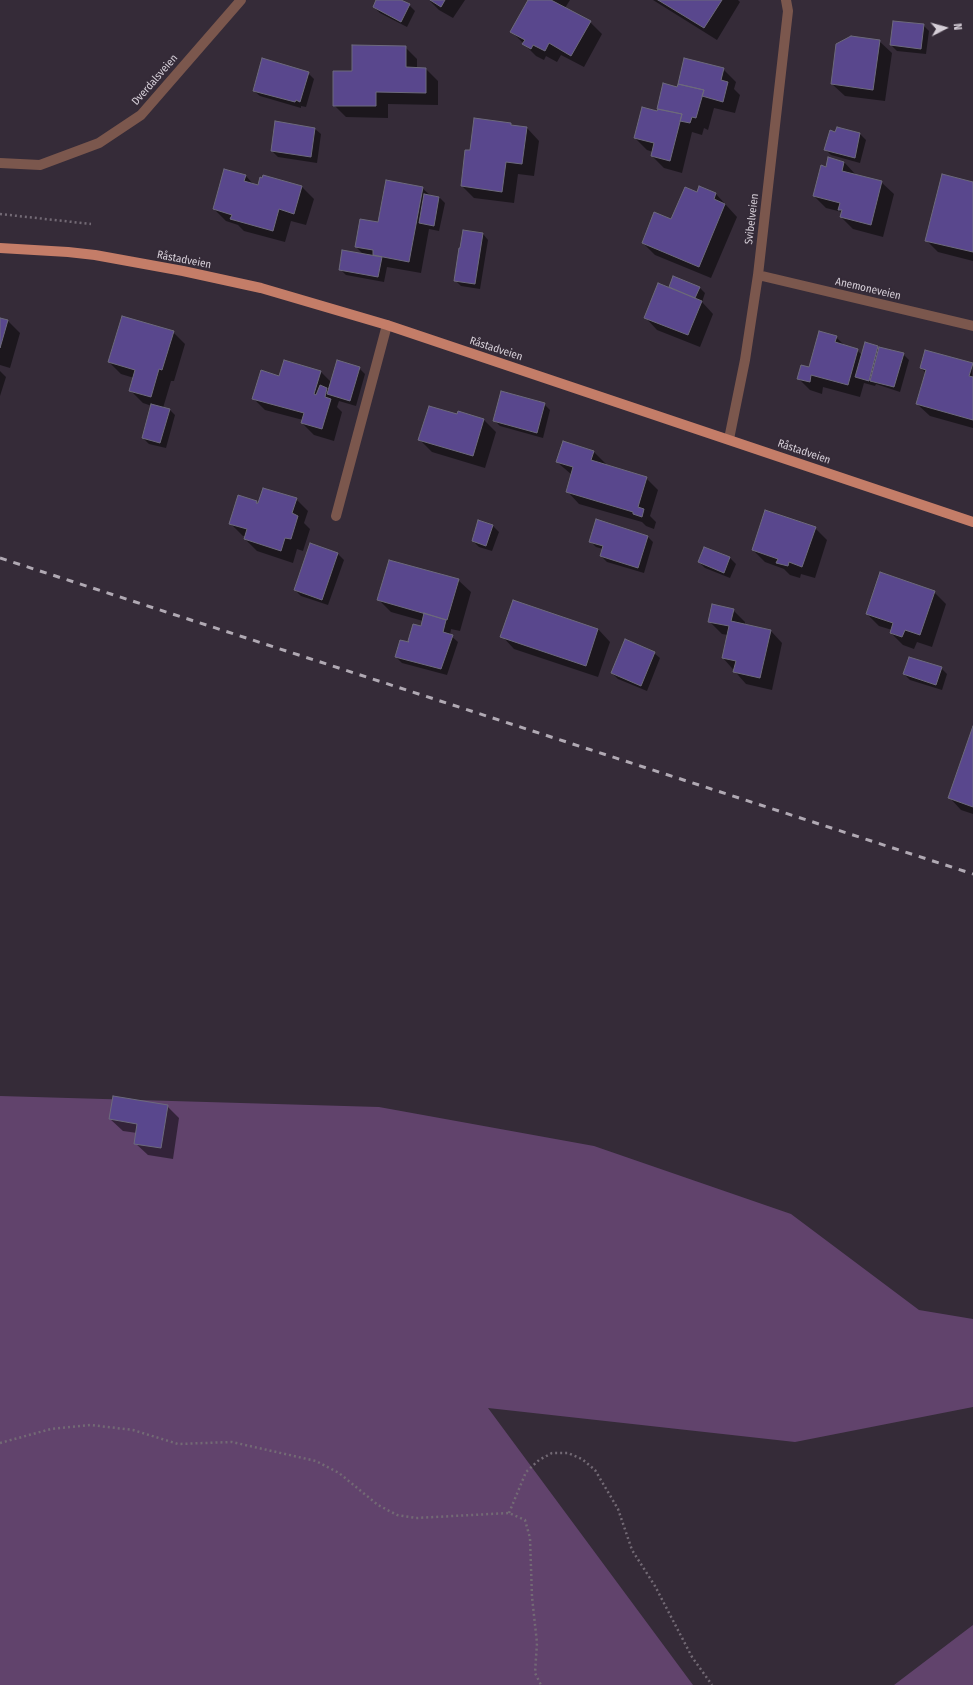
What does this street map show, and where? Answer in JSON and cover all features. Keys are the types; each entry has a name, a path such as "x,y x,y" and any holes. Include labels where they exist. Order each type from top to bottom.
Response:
{"main road":[{"name":"Råstadveien","path":"0,248 68,252 183,271 261,288 387,325 973,522"}],"street":[{"name":"Dverdalsveien","path":"0,163 40,166 99,143 141,115 241,0"},
{"name":"Svibelveien","path":"729,439 745,360 758,275 788,11 786,0"},
{"name":"Anemoneveien","path":"758,275 973,326"},
{"path":"336,516 387,325"}],"path":[{"path":"0,214 91,224"},
{"path":"0,1443 51,1429 91,1425 133,1430 178,1444 232,1442 316,1461 339,1473 378,1505 397,1515 416,1518 509,1513 525,1520 530,1538 532,1597 537,1643 535,1673 541,1685"},
{"path":"509,1513 526,1472 539,1460 552,1453 568,1453 582,1459 595,1470 618,1509 632,1550 655,1586 692,1657 712,1685"}],"shaded area":[{"path":"0,1096 379,1107 594,1146 791,1214 919,1310 973,1319 973,1407 795,1442 488,1408 693,1685 0,1685"},
{"path":"973,1625 973,1685 894,1685"}],"building":[{"path":"376,0 401,0 410,4 401,22 373,7"},
{"path":"430,0 445,0 441,7"},
{"path":"528,0 551,0 591,21 571,56 549,43 545,51 533,45 531,49 522,44 525,40 510,32"},
{"path":"658,0 722,0 704,28"},
{"path":"893,21 924,24 921,49 890,45"},
{"path":"851,36 880,40 873,90 831,84 836,44"},
{"path":"352,45 406,46 406,67 426,68 426,93 376,92 376,106 333,106 333,71 352,71"},
{"path":"262,58 309,72 300,102 253,91"},
{"path":"684,58 724,68 721,80 728,82 723,102 702,96 704,90 678,84"},
{"path":"663,83 677,87 678,84 704,90 696,118 692,117 690,123 680,121 682,114 657,109"},
{"path":"642,107 657,111 658,109 682,114 670,161 651,156 654,143 634,138"},
{"path":"474,118 511,123 511,125 527,127 522,164 506,162 502,192 461,186 465,150 470,150"},
{"path":"275,121 315,128 311,157 271,151"},
{"path":"837,127 860,133 855,158 824,150 830,130 835,132"},
{"path":"828,157 844,162 842,171 882,181 871,225 840,217 842,210 838,210 840,203 813,196 821,165 826,167"},
{"path":"224,169 246,175 244,181 258,185 260,177 262,178 263,175 302,186 294,214 279,209 273,231 230,219 232,215 213,209"},
{"path":"942,174 973,182 973,252 925,241"},
{"path":"386,180 423,187 409,262 373,255 373,250 355,247 360,219 378,222"},
{"path":"699,186 716,193 714,199 725,204 699,267 642,243 654,212 671,219 685,187 697,192"},
{"path":"424,194 439,197 434,226 419,223"},
{"path":"463,230 483,233 475,284 454,281"},
{"path":"342,250 382,257 378,277 339,270"},
{"path":"673,276 700,287 695,298 669,287"},
{"path":"658,283 702,301 688,335 644,318"},
{"path":"122,316 174,331 162,370 159,369 151,397 129,391 135,370 108,362"},
{"path":"0,318 8,320 0,348"},
{"path":"819,331 837,336 835,342 858,349 848,385 811,375 810,382 797,379 801,365 809,367"},
{"path":"865,342 878,346 869,381 855,377"},
{"path":"879,347 904,353 894,387 870,381"},
{"path":"925,350 973,363 969,376 973,377 973,420 916,404 926,370 920,368"},
{"path":"284,360 321,371 314,394 316,395 320,385 327,388 325,397 331,399 322,429 301,423 304,413 252,399 261,370 279,376"},
{"path":"337,360 360,367 350,401 327,394"},
{"path":"501,391 545,403 537,433 493,421"},
{"path":"151,404 170,409 160,443 142,438"},
{"path":"429,406 457,414 458,411 484,419 473,456 418,440"},
{"path":"563,441 594,451 591,460 647,477 638,507 644,509 642,517 633,514 633,512 566,492 573,467 556,462"},
{"path":"263,488 297,498 292,513 298,516 291,539 285,538 281,551 244,539 247,529 229,524 238,495 257,501 256,503 258,503"},
{"path":"765,510 816,527 802,567 789,562 788,566 776,563 778,559 752,550"},
{"path":"596,519 648,536 638,568 600,556 603,546 589,542"},
{"path":"478,520 493,525 486,546 472,541"},
{"path":"310,543 338,553 322,600 294,590"},
{"path":"704,547 730,557 724,573 698,562"},
{"path":"389,560 459,579 447,620 377,600"},
{"path":"880,572 935,591 920,635 905,630 902,637 890,633 893,623 866,614"},
{"path":"513,600 598,629 586,666 500,637"},
{"path":"712,604 734,609 731,621 771,630 760,678 733,672 736,661 722,658 729,626 708,622"},
{"path":"424,613 446,620 443,632 453,635 441,669 395,657 400,640 409,642 413,624 421,626"},
{"path":"625,639 655,652 641,686 611,673"},
{"path":"909,657 942,667 936,685 903,674"},
{"path":"973,726 973,807 948,798"},
{"path":"113,1096 168,1105 161,1148 134,1144 137,1124 109,1119"}],"railway":[{"path":"0,558 973,874"}]}
